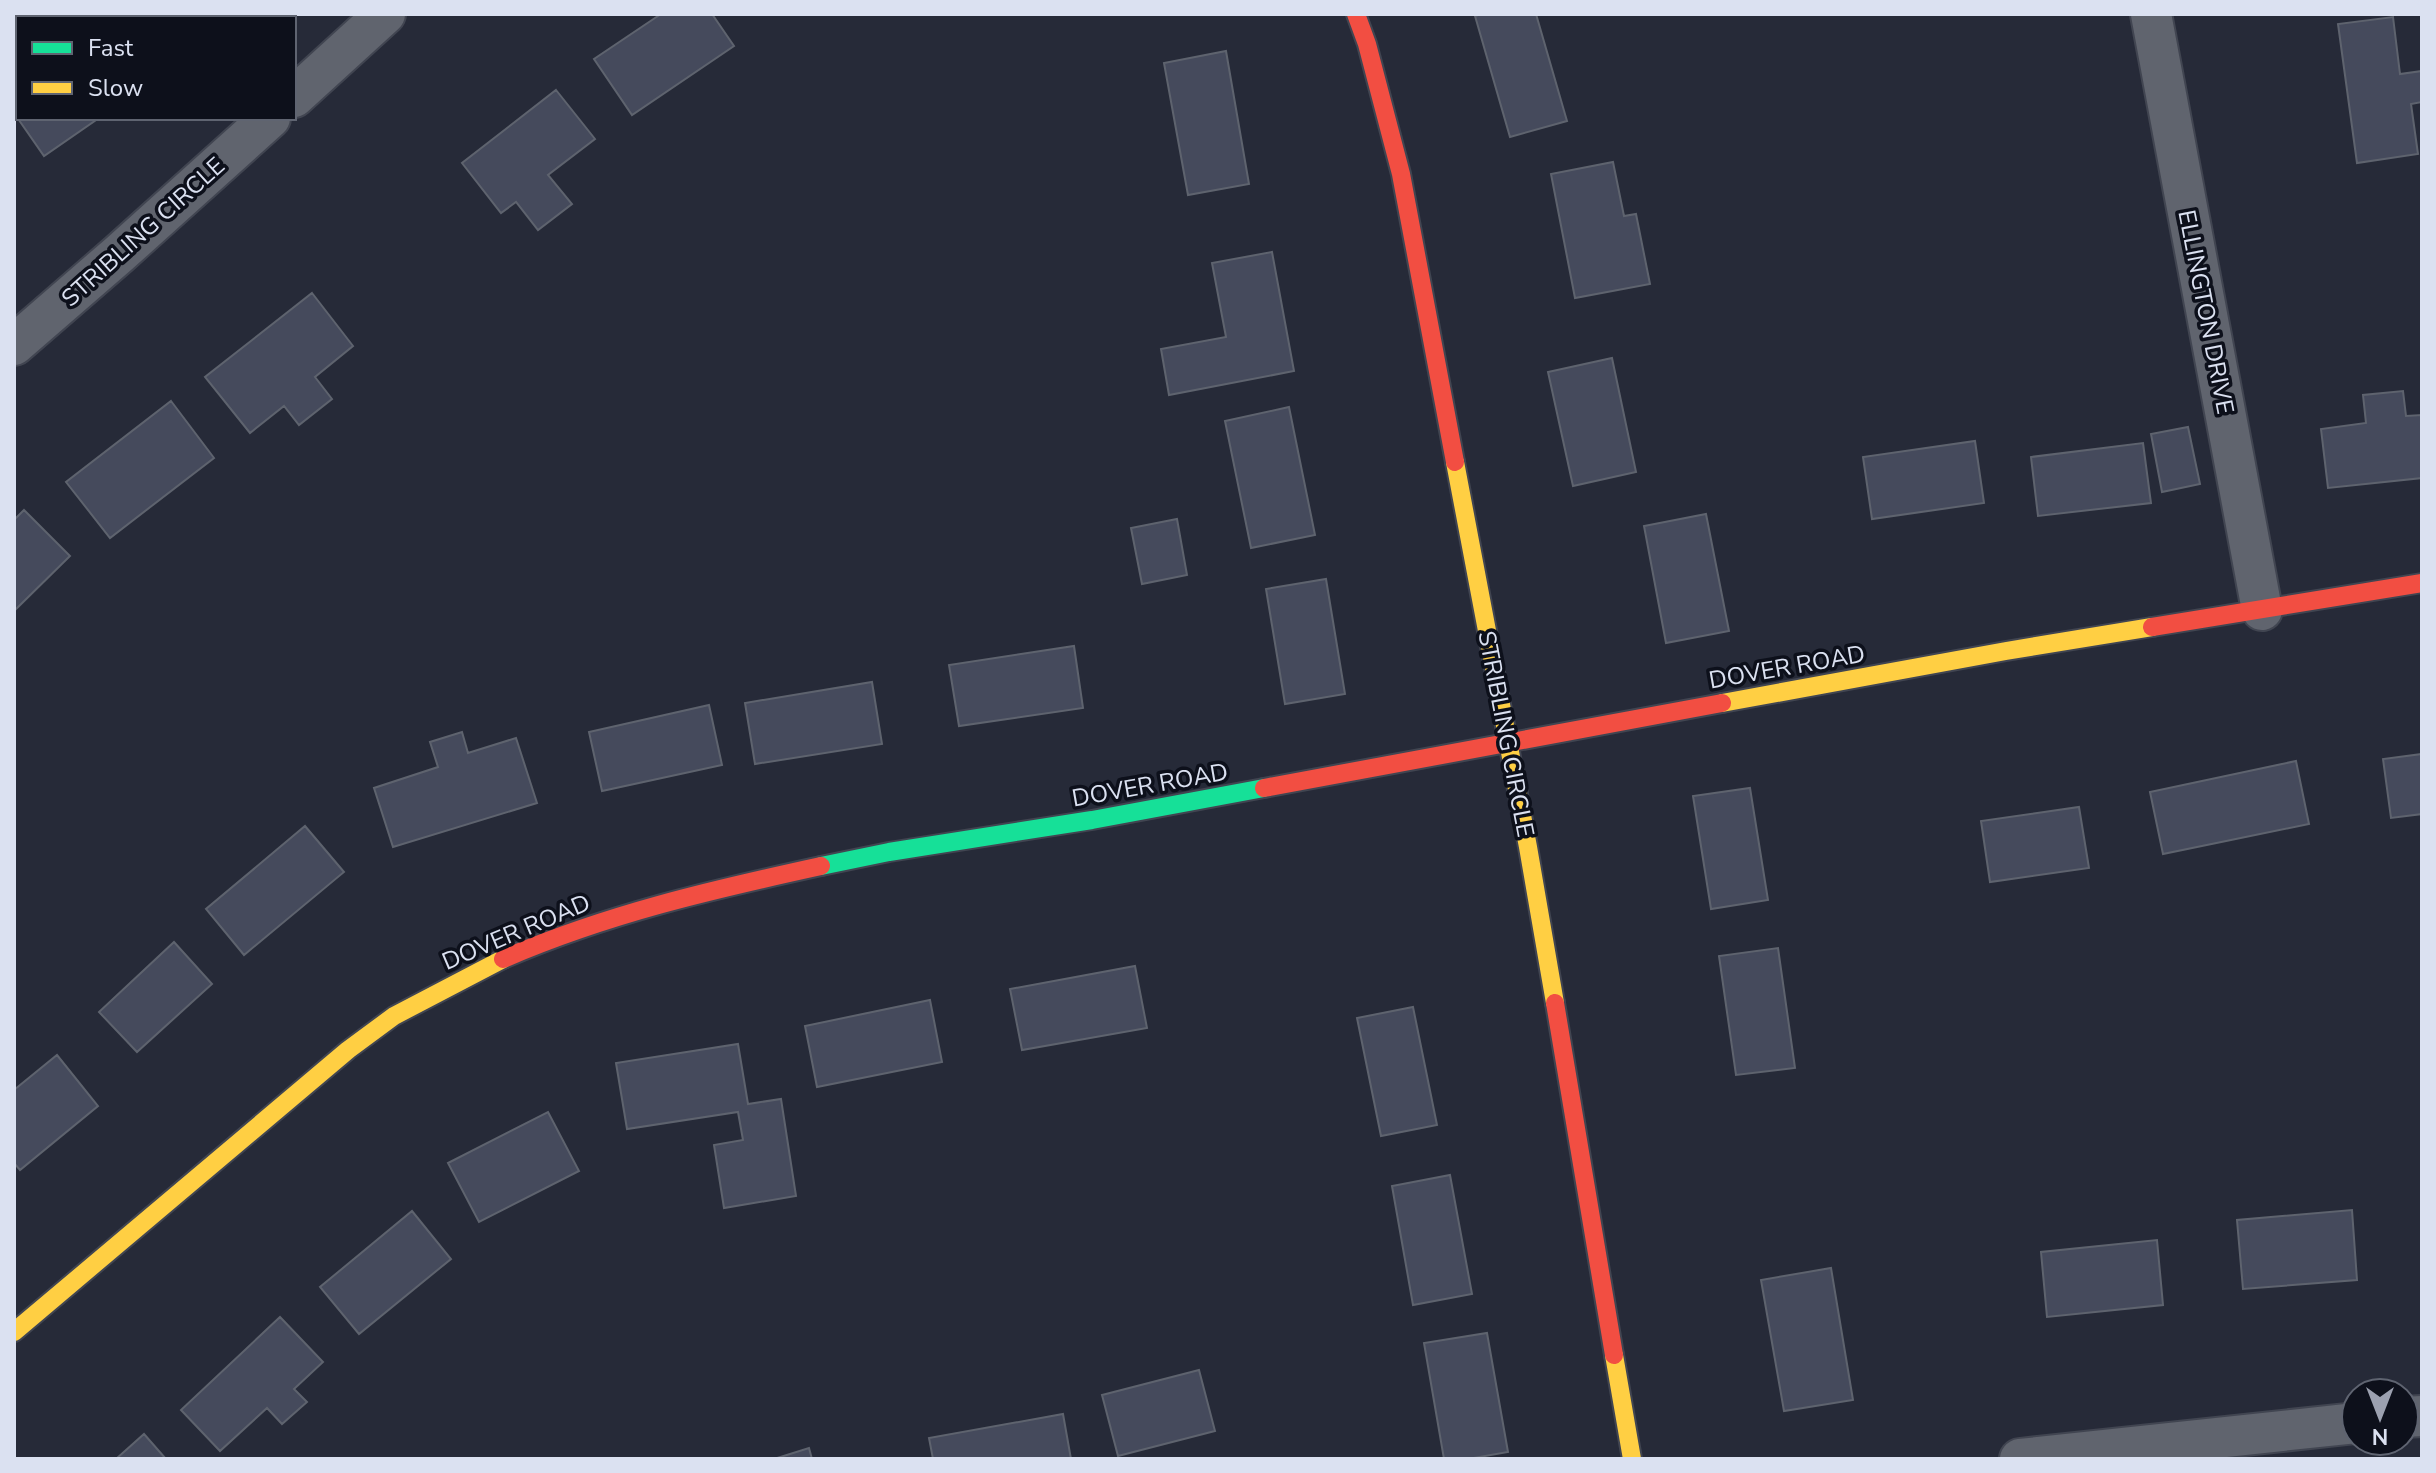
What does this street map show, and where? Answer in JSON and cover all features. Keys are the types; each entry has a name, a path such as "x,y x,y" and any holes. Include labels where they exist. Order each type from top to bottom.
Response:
{"street":[{"path":"296,95 385,14"},
{"name":"STRIBLING CIRCLE","path":"1356,14 1367,44 1401,174 1508,743 1632,1459"},
{"name":"ELLINGTON DRIVE","path":"2151,14 2262,610"},
{"name":"STRIBLING CIRCLE","path":"14,345 268,120"},
{"name":"DOVER ROAD","path":"14,1332 348,1050 394,1016 486,966 558,935 631,911 706,891 889,852 1092,820 2006,651 2422,583"},
{"path":"2020,1459 2340,1425"}],"building":[{"path":"172,14 220,14 218,16"},
{"path":"661,14 712,14 734,46 632,115 594,59"},
{"path":"1536,14 1567,121 1510,137 1475,16"},
{"path":"2393,17 2400,74 2422,71 2422,102 2411,104 2418,154 2357,163 2338,24"},
{"path":"1226,51 1249,184 1188,195 1164,63"},
{"path":"556,90 595,139 548,175 572,204 538,230 516,202 501,213 462,163"},
{"path":"19,120 96,120 44,156"},
{"path":"1613,162 1624,216 1636,214 1650,284 1575,298 1551,174"},
{"path":"1272,252 1294,371 1169,395 1161,349 1226,337 1212,263"},
{"path":"312,293 353,346 315,377 332,399 299,425 284,406 250,433 205,377"},
{"path":"1612,358 1636,472 1573,486 1548,372"},
{"path":"2403,391 2406,416 2422,415 2422,478 2328,488 2321,429 2366,423 2363,395"},
{"path":"171,401 214,458 110,538 66,482"},
{"path":"1289,407 1315,535 1251,548 1225,421"},
{"path":"2188,427 2200,484 2162,492 2151,434"},
{"path":"1975,441 1984,503 1872,519 1863,457"},
{"path":"2143,443 2151,503 2038,516 2031,457"},
{"path":"24,510 70,556 14,611 14,520"},
{"path":"1706,514 1729,631 1666,643 1644,526"},
{"path":"1177,519 1187,575 1142,584 1131,528"},
{"path":"1326,579 1345,694 1285,704 1266,589"},
{"path":"1074,646 1083,708 959,726 949,665"},
{"path":"872,682 882,744 755,764 745,703"},
{"path":"709,705 722,765 602,791 589,732"},
{"path":"462,732 468,753 516,738 537,803 393,847 374,788 438,767 430,742"},
{"path":"2422,754 2422,814 2391,818 2383,759"},
{"path":"2296,761 2309,824 2163,854 2150,792"},
{"path":"1750,788 1768,900 1711,909 1693,796"},
{"path":"2079,807 2089,868 1990,882 1981,821"},
{"path":"305,826 344,872 244,955 206,909"},
{"path":"174,942 212,984 137,1052 99,1012"},
{"path":"1778,948 1795,1068 1736,1075 1719,956"},
{"path":"1135,966 1147,1028 1022,1050 1010,989"},
{"path":"930,1000 942,1062 817,1087 805,1026"},
{"path":"1413,1007 1437,1125 1381,1136 1357,1018"},
{"path":"738,1044 748,1104 781,1099 796,1196 724,1208 714,1145 743,1140 738,1112 627,1129 616,1063"},
{"path":"57,1055 98,1106 20,1170 14,1163 14,1090"},
{"path":"548,1112 579,1171 479,1222 448,1163"},
{"path":"1450,1175 1472,1294 1413,1305 1392,1186"},
{"path":"2352,1210 2357,1280 2243,1289 2237,1220"},
{"path":"412,1211 451,1259 359,1334 320,1287"},
{"path":"2157,1240 2163,1305 2047,1317 2041,1252"},
{"path":"1831,1268 1853,1400 1784,1411 1761,1280"},
{"path":"280,1317 323,1362 294,1389 307,1402 282,1424 267,1408 220,1451 181,1410"},
{"path":"1487,1333 1508,1452 1468,1459 1444,1459 1424,1343"},
{"path":"1199,1370 1215,1431 1118,1456 1102,1395"},
{"path":"1063,1414 1071,1459 933,1459 929,1438"},
{"path":"144,1434 166,1459 116,1459"},
{"path":"809,1448 812,1459 774,1459"}],"traffic: fast":[{"path":"821,866 1264,788"}],"traffic: slow":[{"path":"1455,462 1555,1003"},
{"path":"1722,703 2152,627"},
{"path":"14,1332 348,1050 394,1016 503,959"},
{"path":"1614,1355 1632,1459"}],"traffic: jam":[{"path":"1356,14 1367,44 1401,174 1455,462"},
{"path":"2152,627 2422,583"},
{"path":"1264,788 1722,703"},
{"path":"503,959 620,916 821,866"},
{"path":"1555,1003 1614,1355"}]}
